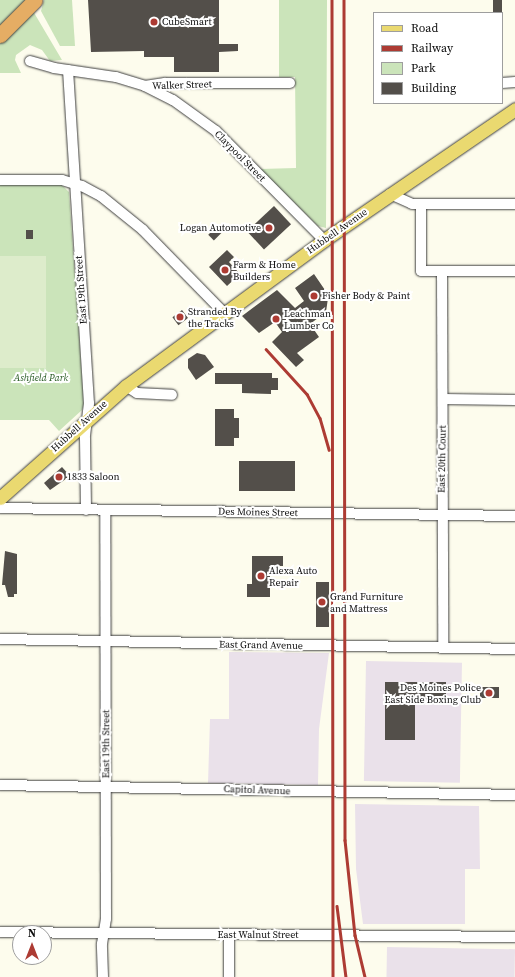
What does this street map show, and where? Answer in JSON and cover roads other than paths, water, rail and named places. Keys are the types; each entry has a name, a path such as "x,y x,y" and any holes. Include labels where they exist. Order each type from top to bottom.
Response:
{"highway":[{"path":"0,35 35,0"}],"main road":[{"name":"Hubbell Avenue","path":"0,498 88,418 126,386 324,240 515,109"}],"street":[{"name":"Walker Street","path":"30,61 68,70 116,77 145,86 165,83 290,83"},
{"name":"East 19th Street","path":"68,70 88,418 85,438 86,510"},
{"path":"503,83 515,82"},
{"name":"Claypool Street","path":"145,86 173,100 216,131 324,240"},
{"path":"0,180 52,179 74,183 101,196 133,220 224,313"},
{"path":"390,194 412,204 515,204"},
{"path":"421,204 421,270 515,271"},
{"name":"East 20th Court","path":"442,271 441,515 443,648"},
{"path":"126,386 137,393 172,395"},
{"path":"442,399 515,400"},
{"name":"Des Moines Street","path":"0,508 515,516"},
{"name":"East 19th Street","path":"103,977 105,933 106,786 104,510"},
{"name":"East Grand Avenue","path":"2,641 515,649"},
{"name":"Capitol Avenue","path":"0,785 515,795"},
{"name":"East Walnut Street","path":"0,932 515,937"},
{"path":"229,935 229,977"}],"railway":[{"path":"332,0 333,977"},
{"path":"344,0 345,840 355,935 365,977"},
{"path":"266,349 307,394 320,418 329,450"},
{"path":"337,906 346,977"}],"place":[{"name":"CubeSmart","path":"154,22"},
{"name":"Logan Automotive","path":"269,228"},
{"name":"Farm & Home Builders","path":"225,270"},
{"name":"Fisher Body & Paint","path":"314,296"},
{"name":"Stranded By the Tracks","path":"180,317"},
{"name":"Leachman Lumber Co","path":"276,319"},
{"name":"1833 Saloon","path":"59,477"},
{"name":"Alexa Auto Repair","path":"261,576"},
{"name":"Grand Furniture and Mattress","path":"322,602"},
{"name":"Des Moines Police East Side Boxing Club","path":"489,693"}],"park label":[{"name":"Ashfield Park","path":"41,378"}]}
